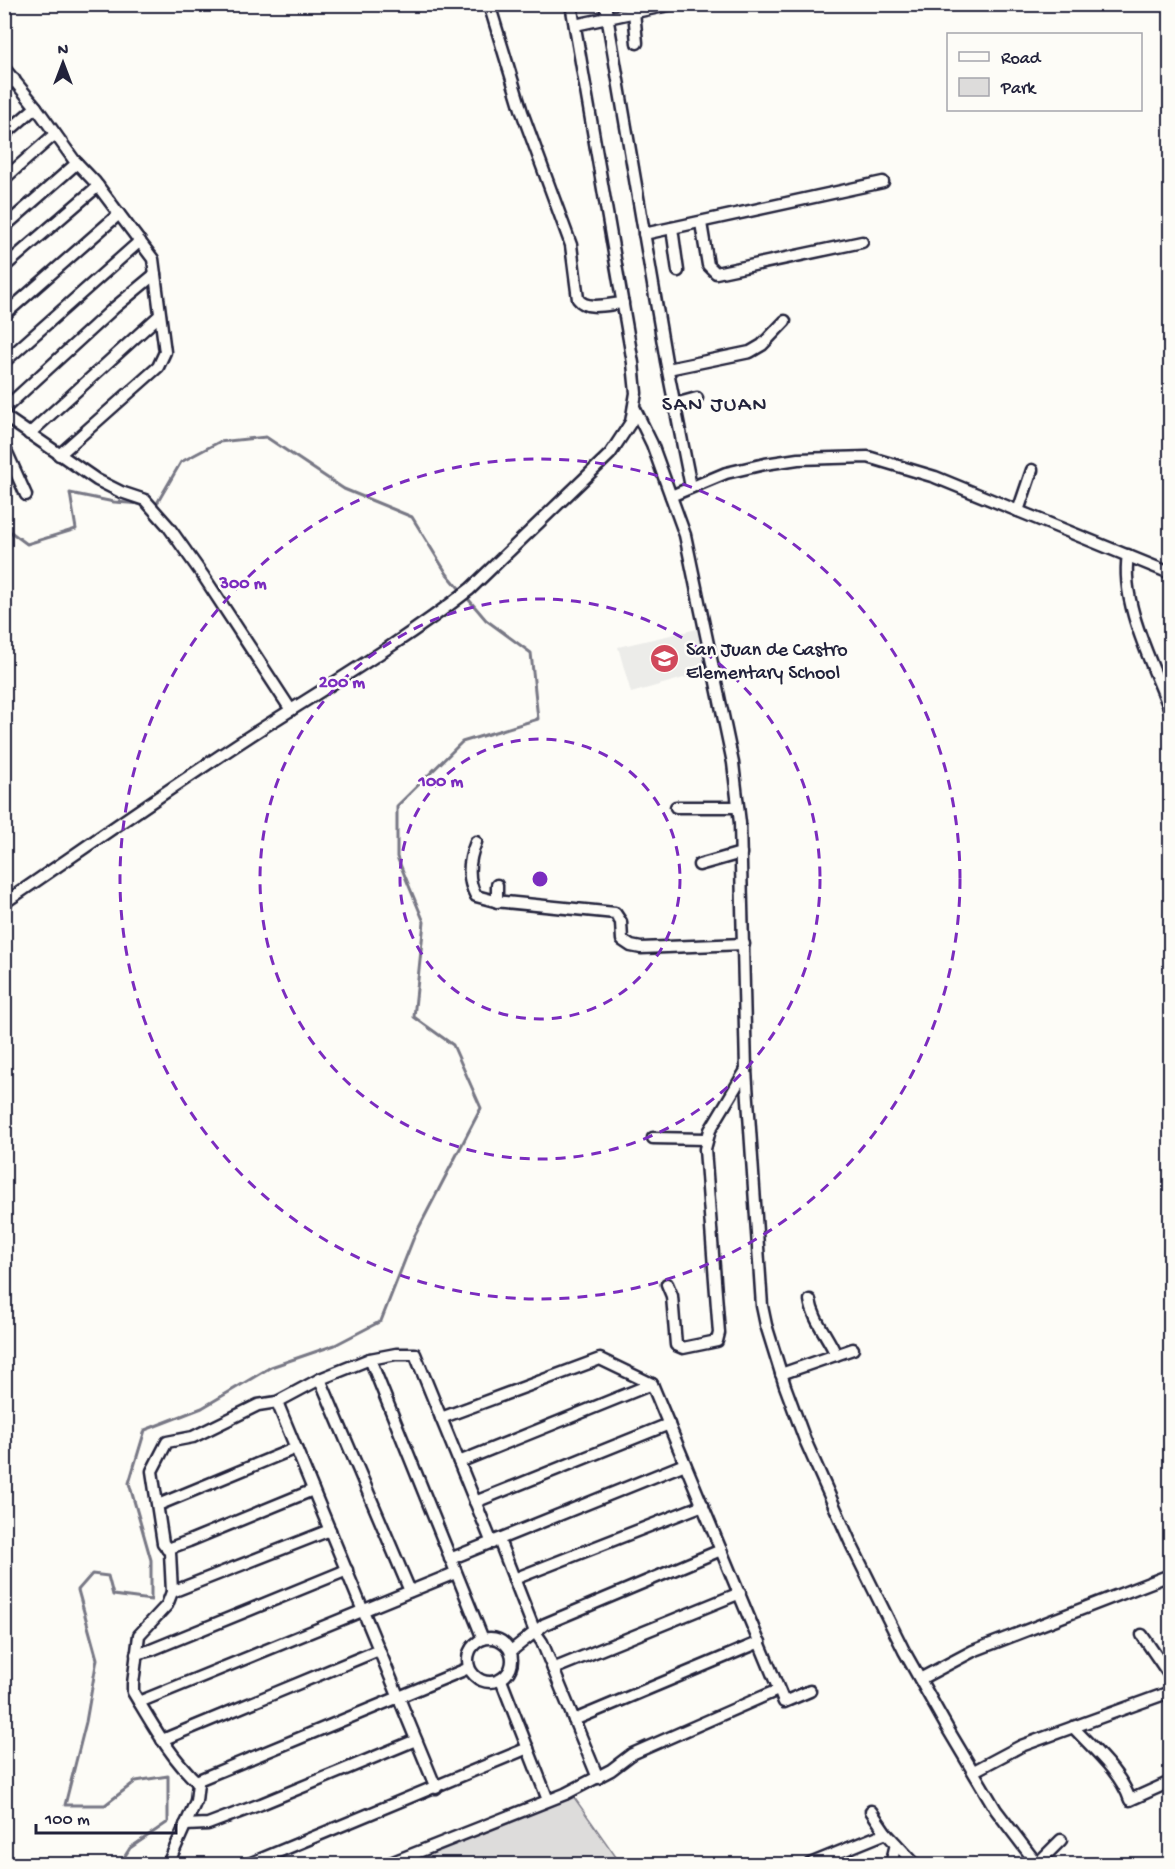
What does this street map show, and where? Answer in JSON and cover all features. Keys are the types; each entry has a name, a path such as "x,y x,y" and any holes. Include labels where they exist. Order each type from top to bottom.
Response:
{"street":[{"path":"489,4 522,112 571,245 578,299 580,303 587,306 622,303"},
{"path":"4,903 206,765 455,601 610,454 631,422 636,393 570,4"},
{"path":"605,4 668,369 691,487"},
{"path":"574,24 673,4"},
{"path":"634,12 637,44"},
{"path":"4,68 36,106 77,163 98,186 153,259 165,352 158,367 59,455"},
{"path":"4,88 14,79"},
{"path":"4,135 36,106"},
{"path":"4,179 55,134"},
{"path":"4,227 77,163"},
{"path":"644,234 883,182"},
{"path":"4,267 98,186"},
{"path":"4,315 119,213"},
{"path":"701,223 708,265 716,273 862,242"},
{"path":"672,228 678,271"},
{"path":"4,362 140,241"},
{"path":"4,409 154,274"},
{"path":"29,434 160,315"},
{"path":"668,369 750,352 762,345 784,321"},
{"path":"675,404 697,398"},
{"path":"634,407 652,444 685,535 733,763 741,853 746,1070 762,1306 781,1374 806,1440 848,1538 904,1651 996,1810 1037,1864 1061,1840"},
{"path":"4,416 97,480 121,492 145,500 168,526 291,710"},
{"path":"4,446 26,495"},
{"path":"671,495 726,473 765,464 798,459 868,457 935,477 1170,573"},
{"path":"1018,511 1032,470"},
{"path":"1128,555 1126,578 1134,615 1170,710"},
{"path":"676,807 738,807"},
{"path":"476,842 470,856 469,874 476,896 497,902 615,913 621,922 622,940 631,946 641,948 744,944"},
{"path":"699,864 741,853"},
{"path":"497,885 497,902"},
{"path":"667,1284 672,1296 676,1345 683,1348 717,1341 719,1333 705,1156 707,1139 713,1123 746,1070"},
{"path":"653,1138 707,1139"},
{"path":"810,1300 816,1319 830,1340 836,1355"},
{"path":"781,1374 854,1349"},
{"path":"168,1864 196,1801 198,1783 180,1766 134,1692 139,1635 166,1605 172,1592 170,1552 163,1543 152,1471 167,1442 193,1437 258,1405 277,1402 320,1379 370,1359 396,1354 415,1354 475,1502 514,1579 598,1778"},
{"path":"370,1359 483,1639"},
{"path":"441,1418 600,1359 652,1384 783,1702 810,1691"},
{"path":"320,1379 410,1592"},
{"path":"459,1462 652,1384"},
{"path":"277,1402 436,1788"},
{"path":"475,1502 669,1424"},
{"path":"158,1505 296,1448"},
{"path":"450,1559 685,1464"},
{"path":"167,1549 313,1490"},
{"path":"514,1579 703,1505"},
{"path":"172,1592 330,1530"},
{"path":"511,1651 545,1624 721,1550"},
{"path":"136,1654 151,1650 347,1570"},
{"path":"139,1702 455,1573"},
{"path":"920,1679 973,1651 1170,1575"},
{"path":"553,1669 740,1593"},
{"path":"1142,1635 1170,1676"},
{"path":"483,1639 501,1640 511,1651 512,1665 501,1680 490,1683 483,1681 476,1678 469,1668 470,1651 483,1639"},
{"path":"574,1720 760,1642"},
{"path":"162,1740 380,1650"},
{"path":"196,1781 469,1668"},
{"path":"501,1680 548,1800"},
{"path":"387,1864 598,1778 632,1754 778,1690"},
{"path":"974,1771 1021,1746 1170,1692"},
{"path":"1072,1727 1118,1777 1126,1788 1130,1800 1170,1782"},
{"path":"185,1825 208,1824 416,1740"},
{"path":"249,1864 528,1748"},
{"path":"871,1811 886,1833 915,1864"},
{"path":"810,1864 886,1833"},
{"path":"891,1864 897,1844"}],"shaded area":[{"name":"San Juan de Castro Elementary School","path":"697,629 712,670 631,693 618,647"}],"green space":[{"path":"571,1793 621,1864 390,1864"}],"waterway":[{"path":"120,1864 130,1848 168,1822 168,1776 136,1781 105,1805 65,1805 86,1722 97,1659 78,1590 92,1574 108,1576 113,1595 151,1600 151,1560 129,1483 145,1430 202,1408 271,1367 335,1345 381,1321 414,1237 481,1108 453,1045 414,1017 424,922 397,857 397,806 462,742 538,719 531,653 486,620 447,574 412,517 344,489 266,437 219,442 181,462 156,505 153,505"},
{"path":"4,527 27,544 76,529 70,493 114,502 143,504"}],"place":[{"name":"San Juan de Castro Elementary School","path":"665,659"}],"district":[{"name":"SAN JUAN","path":"715,402"}]}
